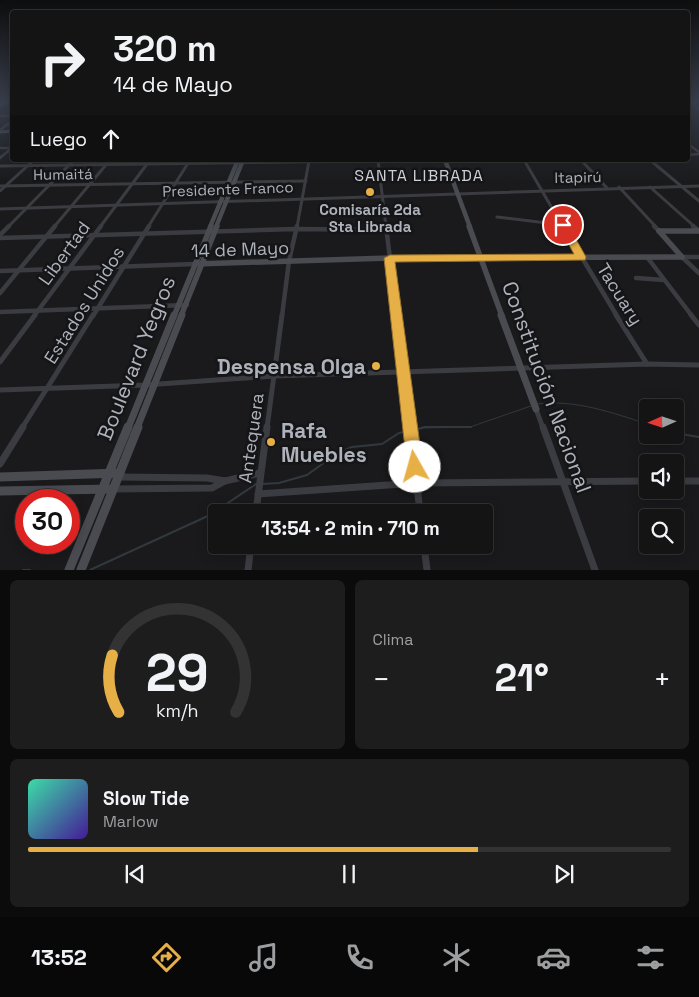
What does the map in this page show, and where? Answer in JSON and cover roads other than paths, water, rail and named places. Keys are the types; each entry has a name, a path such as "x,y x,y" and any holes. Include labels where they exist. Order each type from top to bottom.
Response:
{"main road":[{"name":"Boulevard Yegros","path":"69,570 195,264 212,231 240,162"},
{"name":"Constitución Nacional","path":"446,162 535,405"},
{"path":"659,230 699,231"},
{"path":"659,230 682,257"},
{"name":"Boulevard Yegros","path":"81,569 203,264 212,231"},
{"name":"14 de Mayo","path":"195,264 390,258 682,257"},
{"path":"0,477 109,473 119,475"},
{"path":"0,491 113,489"}],"street":[{"path":"0,158 10,150"},
{"path":"0,191 2,186 32,162"},
{"path":"0,236 72,162"},
{"name":"Libertad","path":"0,362 148,162"},
{"path":"0,166 190,162"},
{"name":"Estados Unidos","path":"0,464 190,162"},
{"name":"Antequera","path":"257,504 289,261 295,229 304,198 309,162"},
{"path":"378,162 419,504"},
{"name":"Tacuary","path":"525,162 543,189 581,257 648,364"},
{"path":"583,162 608,188"},
{"path":"652,162 699,201"},
{"path":"0,293 106,164"},
{"name":"Humaitá","path":"2,186 306,182"},
{"path":"650,186 699,231"},
{"name":"Itapirú","path":"457,192 699,186"},
{"path":"619,187 659,230"},
{"name":"Presidente Franco","path":"0,209 457,192"},
{"path":"497,217 563,225"},
{"path":"0,236 295,229 386,230"},
{"path":"682,257 699,256"},
{"path":"647,257 699,325"},
{"path":"682,257 699,273"},
{"name":"14 de Mayo","path":"0,271 195,264"},
{"path":"636,278 664,280"},
{"path":"0,312 187,305"},
{"path":"0,390 155,385 274,376 403,374 521,367 648,364 699,365"},
{"name":"Constitución Nacional","path":"535,405 595,570"},
{"path":"113,489 212,488 225,481 260,472"},
{"path":"119,475 207,478 225,481"},
{"path":"258,494 417,483 639,481"},
{"path":"684,481 699,481"},
{"path":"248,570 250,554"},
{"path":"425,554 427,570"}],"waterway":[{"path":"537,404 566,403 580,405 639,421"},
{"path":"470,427 531,406"},
{"path":"421,428 470,427"},
{"path":"421,428 470,427"},
{"path":"414,430 421,428"},
{"path":"262,484 279,483 307,475 336,454 352,447 382,444 399,433 408,431"},
{"path":"684,434 699,437"},
{"path":"90,570 210,515 256,484"},
{"path":"23,570 30,570"}],"place":[{"name":"Comisaría 2da Sta Librada","path":"370,192"},
{"name":"Despensa Olga","path":"376,366"},
{"name":"Rafa Muebles","path":"271,442"}],"district":[{"name":"SANTA LIBRADA","path":"419,175"}]}
